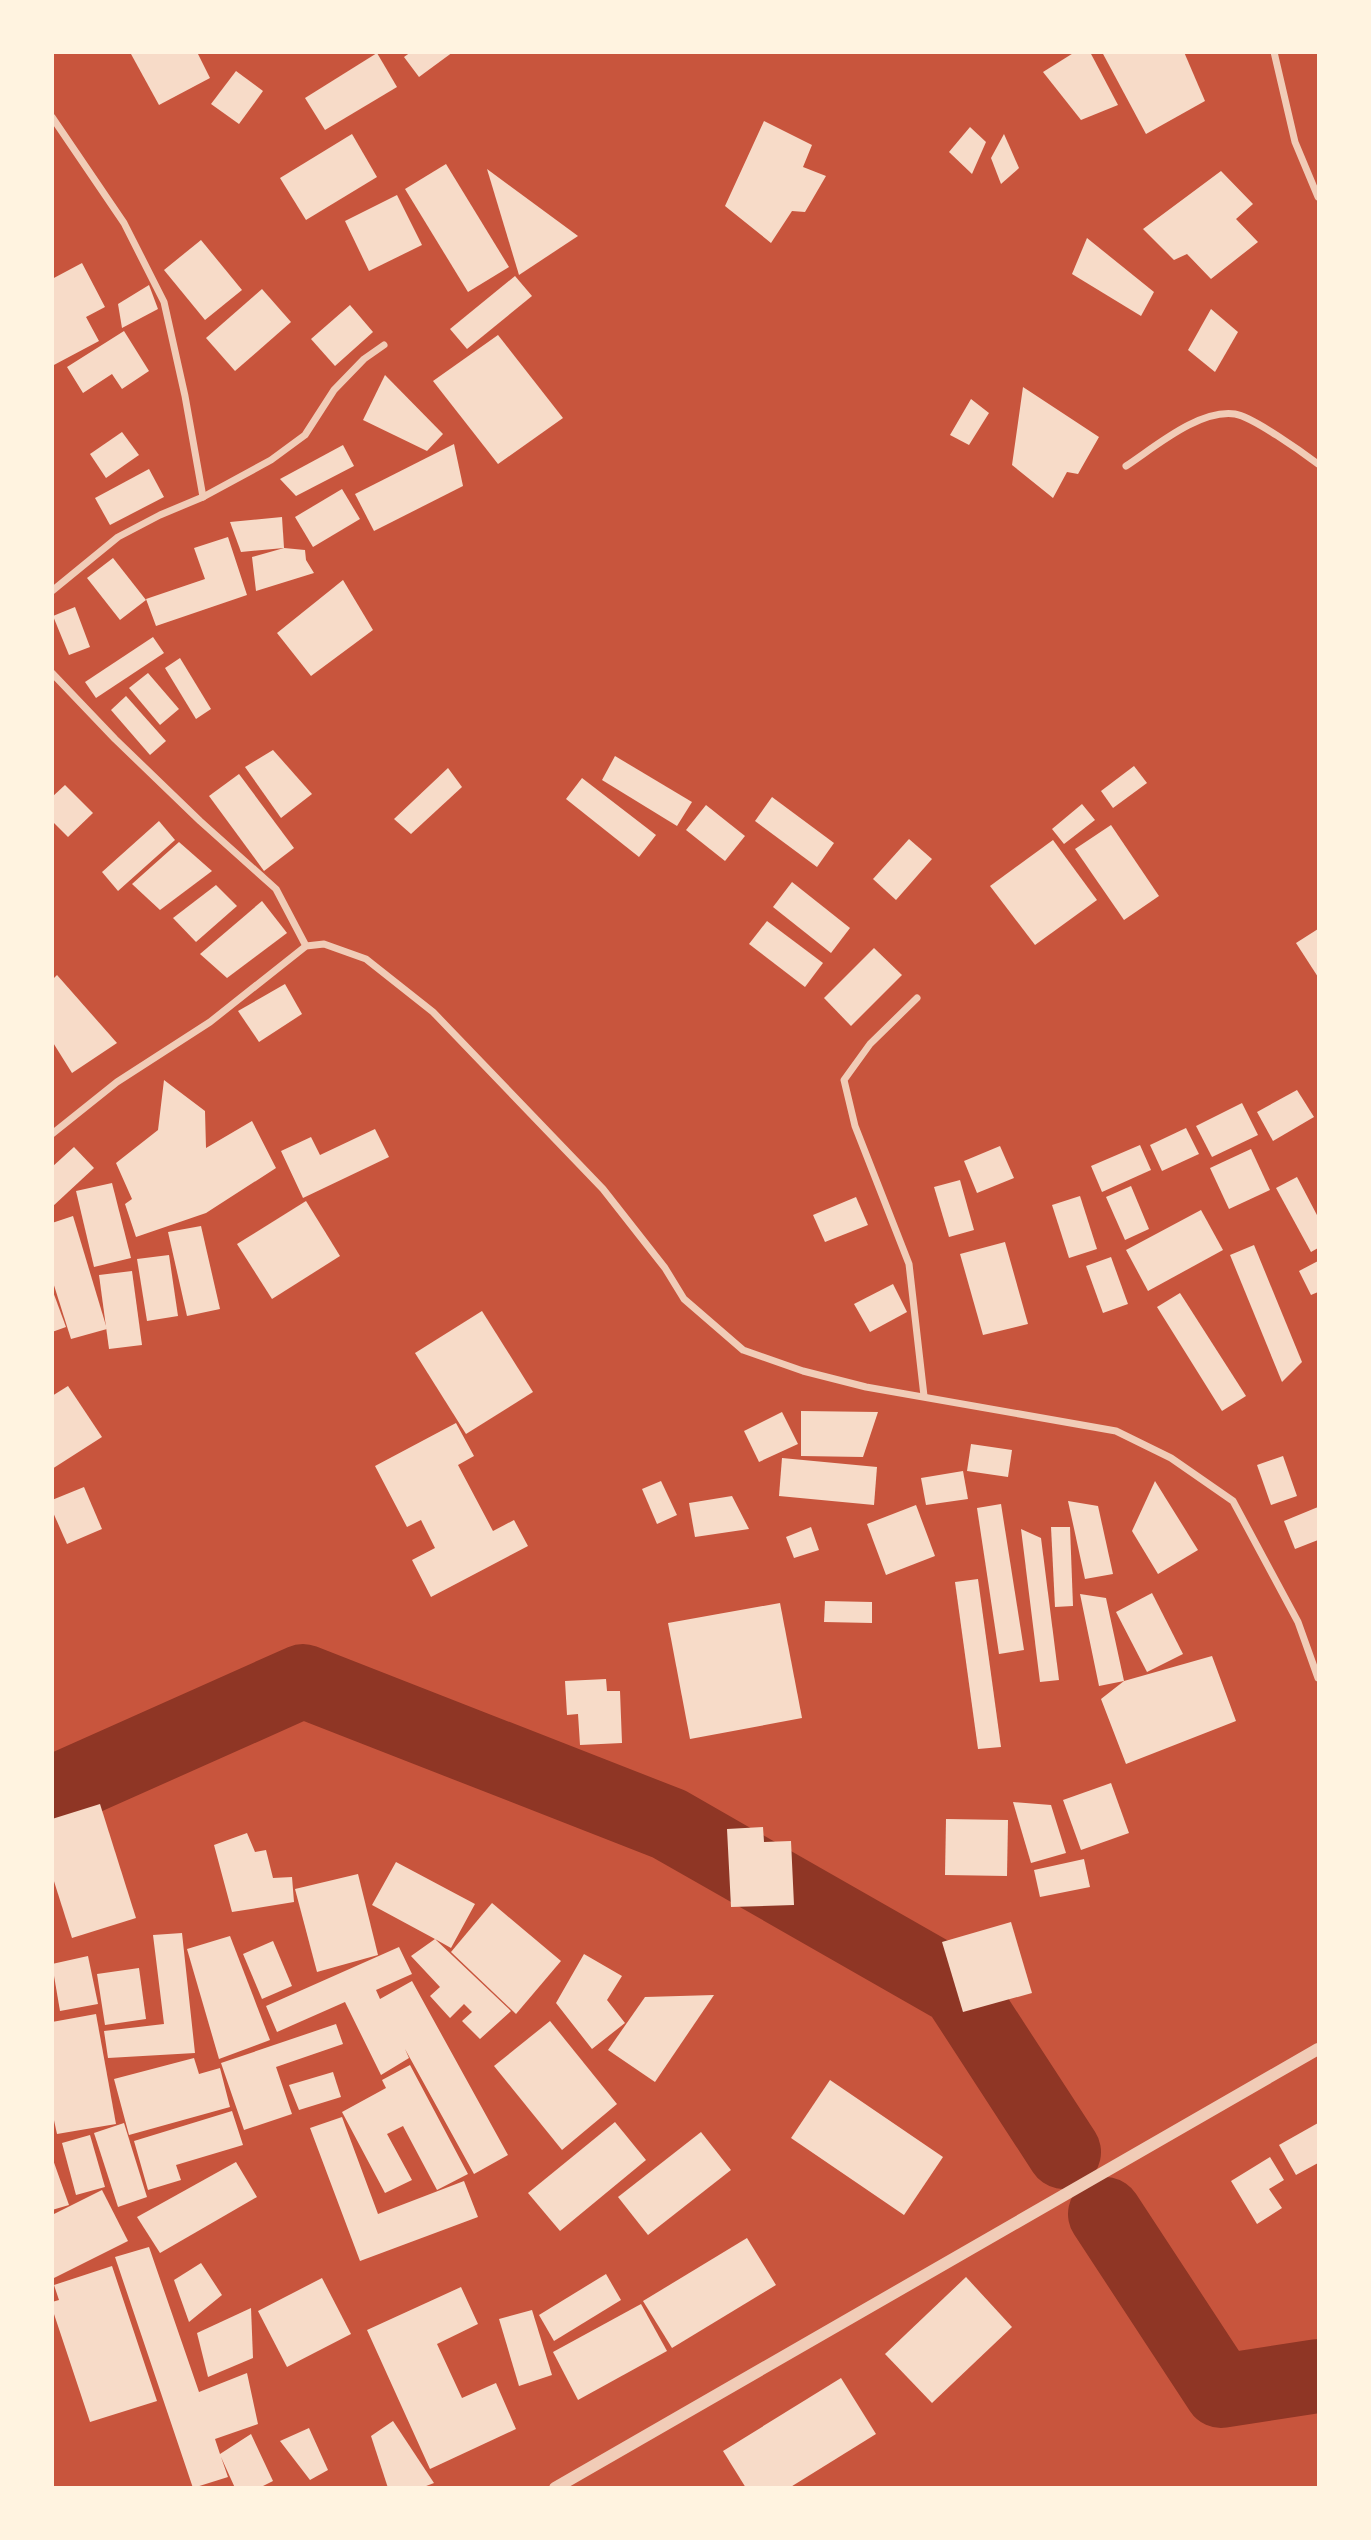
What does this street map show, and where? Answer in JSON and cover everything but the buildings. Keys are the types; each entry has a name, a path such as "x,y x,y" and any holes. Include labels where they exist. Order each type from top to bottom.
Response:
{"street":[{"path":"1274,52 1295,142 1318,197"},
{"path":"52,117 124,223 164,302 186,396 203,497"},
{"path":"52,592 118,537 203,497 271,460 305,435 334,390 364,359 384,345"},
{"path":"1126,466 1205,417 1237,414 1284,440 1318,464"},
{"path":"52,673 115,739 200,821 276,889 306,946"},
{"path":"52,1134 117,1082 210,1023 306,946 324,944 366,959 433,1012 603,1189 665,1268 684,1299 743,1350 803,1371 866,1387 1116,1431 1171,1458 1233,1501 1298,1622 1318,1678"},
{"path":"917,998 870,1044 844,1080 855,1126 909,1264 923,1396"},
{"path":"555,2487 1318,2049"}],"waterway":[{"path":"52,1793 303,1681 669,1824 958,1989 1064,2152"},
{"path":"1105,2214 1221,2391 1318,2376"}]}
